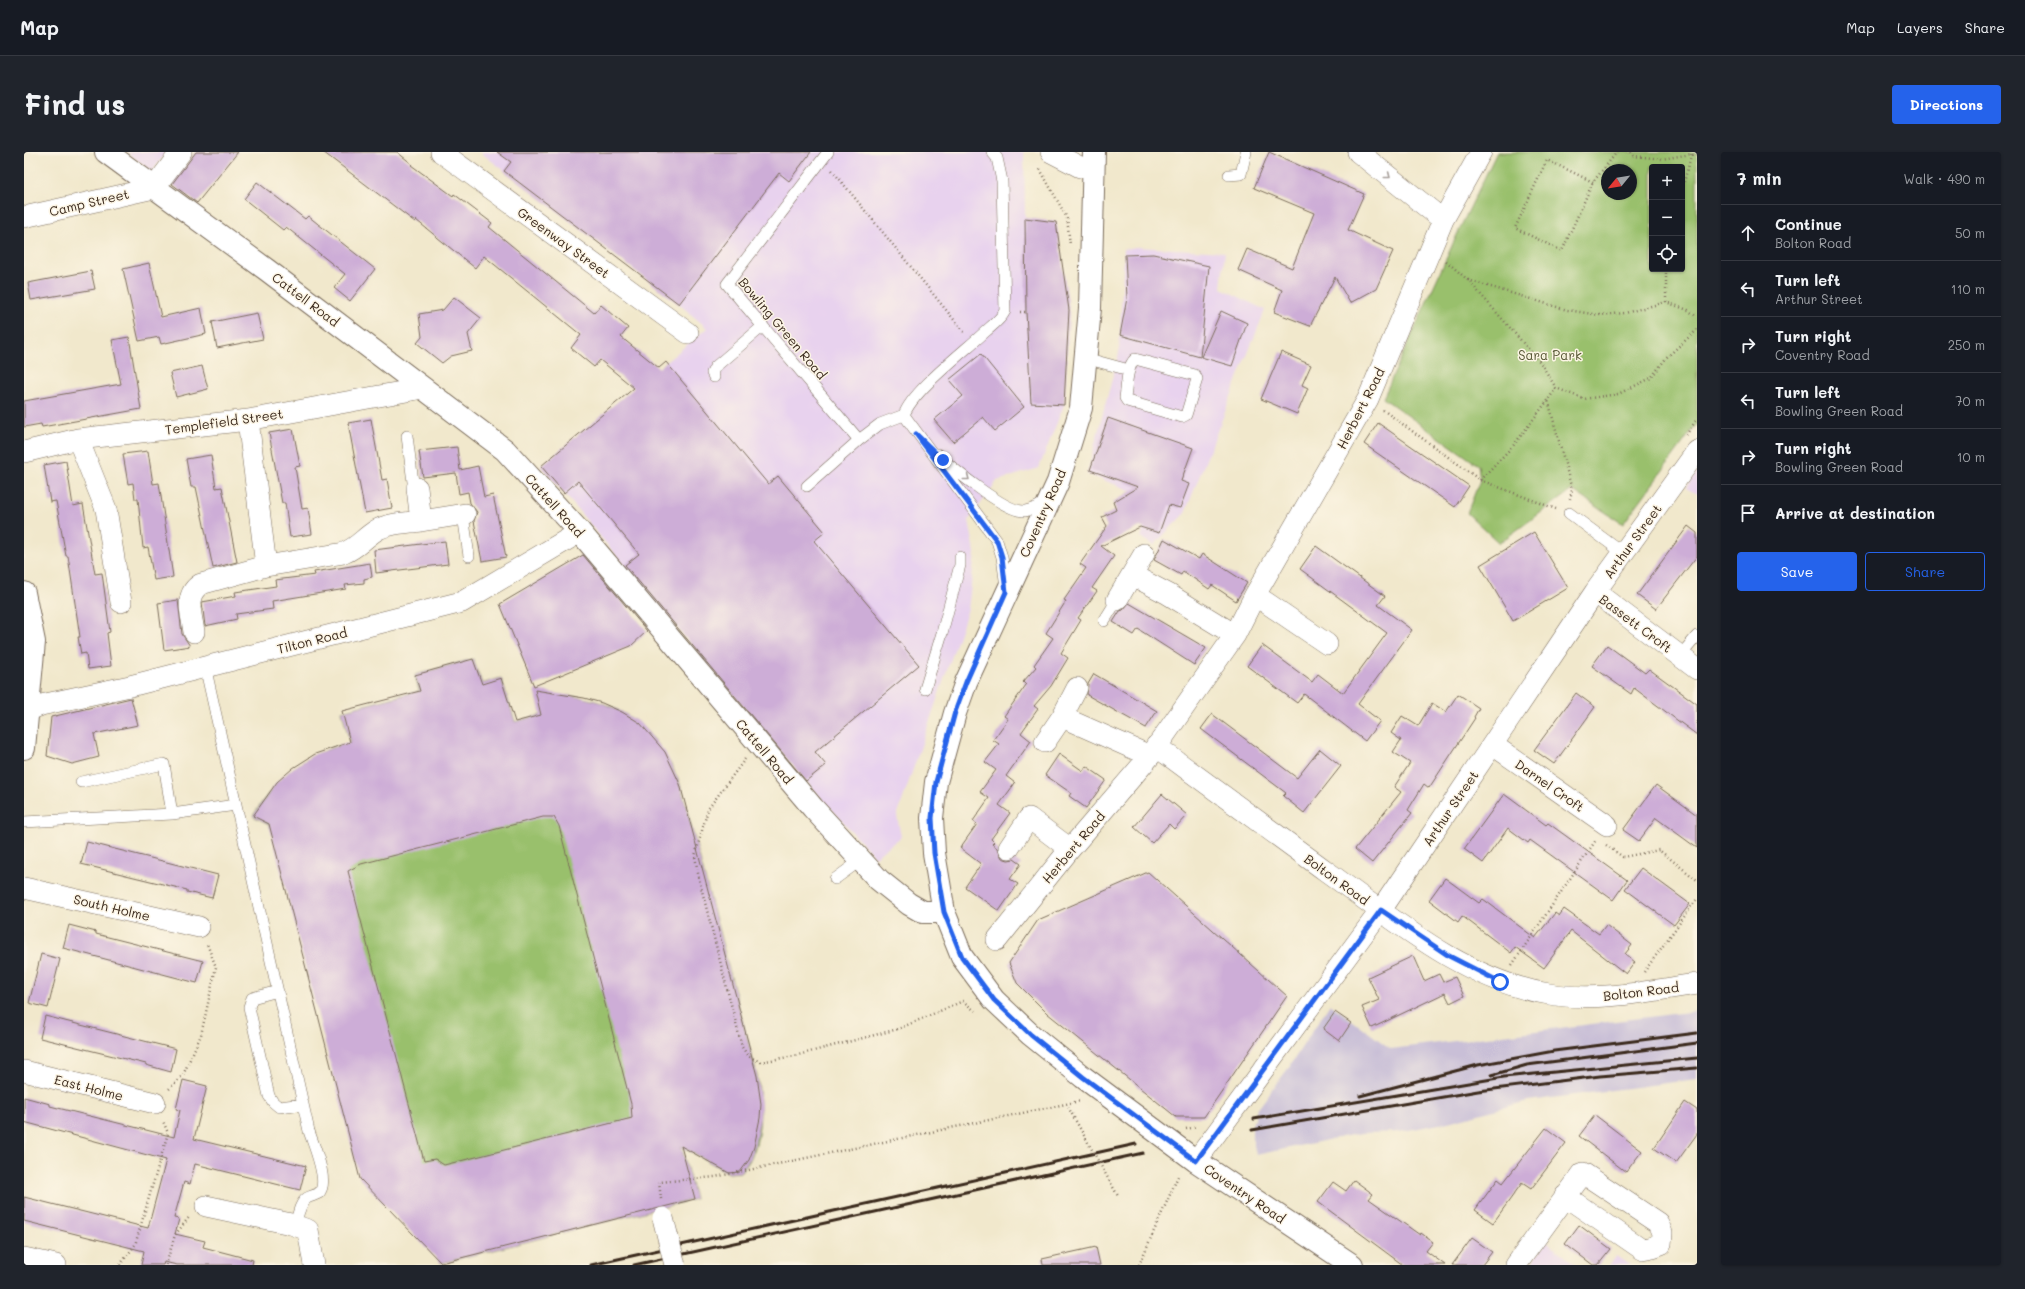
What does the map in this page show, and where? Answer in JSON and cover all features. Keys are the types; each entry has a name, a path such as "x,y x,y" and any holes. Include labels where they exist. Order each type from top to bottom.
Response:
{"main road":[{"name":"Cattell Road","path":"106,152 267,270 505,450 580,532 813,808 879,880 909,904 923,912 944,912"},
{"name":"Coventry Road","path":"1093,160 1090,308 1081,408 1058,482 1006,592 966,682 955,712 936,782 932,818 934,853 944,912 962,957 994,1000 1031,1035 1148,1127 1352,1265"},
{"path":"24,593 34,642 24,748"}],"street":[{"path":"154,188 181,152"},
{"name":"Greenway Street","path":"441,152 688,333"},
{"path":"1358,152 1444,220"},
{"name":"Herbert Road","path":"997,940 1070,849 1153,751 1235,635 1255,595 1368,399 1444,220 1481,152"},
{"path":"1045,159 1080,167 1093,160"},
{"name":"Camp Street","path":"24,217 154,188"},
{"name":"Templefield Street","path":"24,452 78,439 248,420 423,388"},
{"path":"248,420 266,566"},
{"path":"78,439 106,509 121,602"},
{"name":"Arthur Street","path":"1192,1158 1381,910 1595,592 1697,451"},
{"path":"417,488 421,521"},
{"path":"194,632 189,602 192,592 200,584 266,566 344,553 354,549 373,532 381,528 464,515"},
{"name":"Tilton Road","path":"28,710 41,705 130,686 462,602 580,532"},
{"path":"1117,600 1144,554"},
{"path":"1132,575 1168,594 1235,635"},
{"name":"Bassett Croft","path":"1595,592 1697,669"},
{"path":"1255,595 1327,644"},
{"path":"1045,742 1062,717 1077,688"},
{"path":"1062,717 1153,751"},
{"name":"Darnel Croft","path":"1493,745 1602,831"},
{"name":"Bolton Road","path":"1153,751 1449,956 1500,982 1549,994 1596,997 1629,994 1697,984"},
{"path":"1009,848 1029,818 1070,849"},
{"name":"South Holme","path":"24,888 199,927"},
{"name":"East Holme","path":"24,1071 155,1103"},
{"path":"1516,1265 1565,1196"},
{"path":"206,1206 293,1225 308,1230 314,1265"},
{"path":"663,1218 675,1265"},
{"path":"24,1258 56,1265"}],"lane":[{"path":"807,486 859,440 880,424 904,415 910,402 974,343 999,319 1005,311 1000,169 997,158 992,152"},
{"path":"1229,175 1241,174 1246,152"},
{"name":"Bowling Green Road","path":"826,156 727,284 859,440"},
{"path":"714,377 712,373 715,366 763,326"},
{"path":"1085,358 1130,370"},
{"path":"1135,359 1195,374 1197,378 1186,415 1182,417 1127,401 1125,398 1130,370 1132,362 1135,359"},
{"path":"904,415 916,434 997,541 1002,557 1006,592"},
{"path":"916,434 943,460 987,494 1011,509 1024,511 1050,500"},
{"path":"407,436 413,482 417,488"},
{"path":"1568,513 1623,553"},
{"path":"464,515 469,556"},
{"path":"925,689 946,620 960,565 960,557"},
{"path":"1104,621 1117,600"},
{"path":"1680,656 1697,636"},
{"path":"205,666 309,1131 324,1177 323,1186 318,1193 307,1199 301,1206 293,1225"},
{"path":"81,782 164,764 172,814"},
{"path":"24,822 172,814 236,805"},
{"path":"836,880 861,860"},
{"path":"278,991 252,998 249,1007 269,1096 279,1107 303,1104"}],"path":[{"path":"1594,182 1547,160 1515,228 1562,250 1594,182 1617,152"},
{"path":"1631,152 1634,156 1662,159 1692,153 1697,156"},
{"path":"1685,179 1692,153"},
{"path":"826,156 974,343"},
{"path":"1045,159 1066,218 1070,249"},
{"path":"1432,250 1468,280 1540,362 1556,388 1584,399 1618,394 1651,378 1667,357 1697,330"},
{"path":"1666,272 1666,302"},
{"path":"1468,280 1567,310 1600,315 1625,313 1666,302 1688,310 1697,317"},
{"path":"1014,313 1026,312"},
{"path":"1480,480 1513,446 1556,388"},
{"path":"1368,399 1480,480 1568,513 1572,490 1548,400"},
{"path":"757,742 708,809 695,856 699,880 742,1047 748,1056 760,1062 794,1056 898,1029 963,1001"},
{"path":"1500,982 1602,831 1623,857 1659,850 1697,880"},
{"path":"1629,994 1697,899"},
{"path":"120,1265 135,1245 168,1133 155,1103 183,1075 201,1035 216,967 199,927"},
{"path":"663,1218 660,1182 715,1177 1081,1100"},
{"path":"1067,1103 1118,1196"},
{"path":"1139,1265 1192,1158"},
{"path":"166,1265 175,1234 192,1214 206,1206"}],"shaded area":[{"path":"127,152 166,152 152,172"},
{"path":"480,152 1024,152 1025,218 1056,222 1069,310 1064,405 1039,468 997,481 969,520 975,553 968,609 897,816 901,837 875,857 806,781 541,466 707,328 679,304"},
{"path":"1136,247 1225,252 1221,288 1265,310 1185,513 1154,545 1141,538 1152,498 1087,474 1119,353 1124,249"},
{"path":"1697,472 1697,494 1686,488"},
{"path":"1330,1004 1391,1049 1697,1011 1697,1079 1528,1101 1444,1123 1398,1132 1361,1133 1256,1155 1252,1135 1252,1125 1257,1110 1287,1070"},
{"path":"1547,1242 1576,1265 1531,1265"},
{"path":"1617,1256 1630,1265 1609,1265"}],"green space":[{"name":"Sara Park","path":"1497,152 1697,152 1697,424 1623,524 1572,490 1499,543 1467,513 1480,480 1478,465 1383,398 1461,226"},
{"path":"473,659 482,684 501,678 515,722 541,715 554,695 577,697 597,702 632,718 659,746 680,784 757,1076 760,1113 757,1140 753,1153 748,1164 740,1172 729,1173 681,1146 695,1199 441,1263 269,824 253,816 272,790 293,769 319,754 350,743 342,711 419,691 415,675"}],"building":[{"path":"196,152 238,152 197,203 172,184"},
{"path":"323,152 397,152 412,164 411,165 453,196 454,194 492,223 489,227 594,313 601,305 628,328 621,337 659,368 666,362 768,484 778,476 825,532 814,541 919,665 815,752 826,765 806,781 625,565 639,554 578,481 564,493 541,466 634,388 600,360 594,367 571,348 581,335 484,256 475,268 416,220 415,222"},
{"path":"497,152 811,152 789,181 779,173 679,304 504,171 511,162"},
{"path":"1269,152 1364,194 1348,230 1393,251 1376,289 1350,303 1335,277 1310,326 1274,312 1282,290 1238,270 1247,249 1292,268 1314,213 1254,188"},
{"path":"257,182 305,219 308,216 375,269 350,301 334,288 345,274 286,227 283,230 244,199"},
{"path":"1025,218 1056,222 1069,310 1064,405 1031,403 1026,312"},
{"path":"1153,254 1209,266 1200,357 1120,335 1127,298 1125,255"},
{"path":"149,263 161,317 201,308 206,334 161,344 159,337 139,341 123,269"},
{"path":"91,271 95,289 31,300 28,283"},
{"path":"454,297 481,318 468,334 472,351 451,356 442,363 417,343 422,337 419,314 443,310"},
{"path":"1221,311 1247,323 1232,366 1201,357"},
{"path":"257,313 263,339 217,348 212,322"},
{"path":"129,337 141,409 42,427 41,424 24,427 24,401 121,384 112,340"},
{"path":"1281,352 1311,365 1302,385 1308,388 1297,414 1261,399"},
{"path":"981,354 1024,407 995,431 983,417 953,442 934,420 963,396 949,380"},
{"path":"202,366 208,389 176,397 170,373"},
{"path":"1108,418 1193,448 1181,481 1189,484 1180,508 1169,505 1159,533 1140,527 1101,546 1114,556 1092,588 1097,591 1078,618 1081,620 1061,653 1068,658 1051,686 1034,706 1038,709 1021,733 1031,741 1006,776 1015,783 999,805 1010,813 991,839 994,842 992,844 997,848 1002,858 1008,860 1014,859 1021,864 1010,879 1018,884 999,911 965,887 981,864 960,848 977,824 973,821 989,798 980,792 996,770 985,762 999,744 993,740 1008,719 1004,716 1026,685 1023,682 1036,667 1034,665 1053,638 1046,633 1066,601 1064,600 1086,568 1080,564 1107,526 1102,517 1116,510 1113,502 1138,487 1090,470"},
{"path":"371,419 382,480 387,479 392,508 365,513 348,423"},
{"path":"1378,423 1469,486 1455,507 1364,444"},
{"path":"293,429 300,466 295,467 302,509 308,508 312,534 290,537 285,503 282,503 269,433"},
{"path":"457,447 460,470 478,466 484,497 493,495 506,557 482,561 474,521 477,512 470,503 468,492 459,494 456,473 423,477 419,451"},
{"path":"148,451 153,484 159,483 173,577 154,580 148,547 143,548 138,499 135,499 133,483 128,484 123,454"},
{"path":"211,455 216,488 222,487 237,562 213,568 196,487 191,487 186,459"},
{"path":"66,461 73,506 83,504 95,574 102,573 110,632 107,633 111,666 88,669 86,653 81,654 78,637 80,637 68,556 66,556 56,501 50,502 44,465"},
{"path":"1688,526 1697,533 1697,556 1656,609 1637,595"},
{"path":"1534,532 1568,588 1513,621 1480,565"},
{"path":"1164,539 1199,559 1202,554 1247,583 1236,601 1212,585 1209,589 1183,571 1181,575 1154,560"},
{"path":"445,541 448,564 376,573 374,550"},
{"path":"1316,546 1385,596 1378,605 1412,630 1358,704 1380,721 1365,741 1304,694 1297,703 1247,666 1262,645 1312,682 1318,674 1343,693 1387,633 1300,569"},
{"path":"583,555 647,631 631,646 534,686 500,604"},
{"path":"370,563 372,577 364,579 364,583 345,585 346,589 272,601 273,609 236,614 237,619 205,626 202,602 236,596 235,592 276,586 275,580 315,575 314,572"},
{"path":"178,600 182,634 190,646 164,650 158,603"},
{"path":"1129,603 1206,648 1194,665 1138,629 1134,635 1113,622 1120,611 1123,610"},
{"path":"1607,645 1645,673 1649,669 1697,704 1697,735 1634,688 1631,694 1592,666"},
{"path":"473,659 482,684 501,678 515,722 541,715 535,690 584,698 602,703 622,712 640,723 665,752 680,784 757,1076 761,1104 760,1118 754,1147 749,1160 740,1172 729,1173 681,1146 695,1199 441,1263 360,1179 269,824 253,816 277,782 293,768 315,754 350,742 342,711 420,691 415,675","holes":["543,817 554,817 559,826 631,1104 632,1118 444,1165 435,1159 424,1161 348,871 361,864"]},
{"path":"1094,674 1157,711 1146,728 1087,695 1088,684"},
{"path":"1576,693 1595,707 1554,764 1534,750"},
{"path":"1458,694 1479,708 1474,717 1475,718 1429,788 1424,784 1408,810 1412,813 1372,863 1355,849 1401,792 1394,787 1410,763 1393,752 1401,740 1391,733 1402,716 1418,726 1432,703 1446,712"},
{"path":"131,698 138,725 94,734 99,757 72,764 47,756 51,717"},
{"path":"1212,714 1297,778 1320,749 1341,766 1304,813 1283,796 1286,793 1201,729"},
{"path":"1059,754 1083,771 1086,766 1106,780 1086,808 1069,796 1071,793 1045,775"},
{"path":"1656,785 1697,815 1697,848 1656,818 1639,841 1623,830"},
{"path":"1162,794 1187,815 1174,829 1169,824 1152,843 1134,827"},
{"path":"1504,794 1546,825 1548,823 1627,880 1613,900 1530,840 1528,843 1508,828 1483,863 1464,849"},
{"path":"87,842 218,875 212,898 187,892 187,890 81,864"},
{"path":"1641,868 1690,904 1674,925 1625,889"},
{"path":"1148,872 1287,996 1204,1117 1176,1117 1047,1013 1017,983 1009,963 1038,920"},
{"path":"1445,878 1479,903 1483,899 1535,938 1555,913 1559,916 1564,909 1599,934 1606,925 1632,945 1625,954 1635,962 1626,974 1571,931 1544,968 1515,947 1511,953 1462,916 1458,922 1429,900"},
{"path":"69,925 96,932 96,934 203,961 197,983 63,948"},
{"path":"41,954 60,959 48,1008 29,1003"},
{"path":"1413,956 1424,981 1439,974 1443,982 1455,977 1464,996 1450,1003 1445,993 1372,1028 1362,1007 1379,1000 1368,977"},
{"path":"1335,1012 1351,1023 1339,1041 1323,1029"},
{"path":"45,1016 176,1049 171,1072 146,1064 40,1038"},
{"path":"183,1080 207,1086 194,1139 306,1166 300,1190 195,1164 190,1184 184,1182 174,1218 179,1219 175,1234 205,1241 203,1247 253,1260 252,1265 177,1265 164,1262 163,1265 141,1265 144,1251 24,1221 24,1197 148,1228 166,1160 24,1122 24,1097 50,1104 50,1106 174,1137 180,1110 176,1109"},
{"path":"1685,1102 1697,1110 1697,1134 1676,1163 1654,1148"},
{"path":"1595,1115 1642,1151 1626,1172 1579,1136"},
{"path":"1546,1128 1566,1143 1531,1189 1522,1183 1493,1223 1475,1210 1498,1179 1503,1183"},
{"path":"1354,1180 1373,1194 1369,1199 1420,1235 1421,1233 1433,1242 1426,1251 1445,1265 1403,1265 1318,1202 1333,1182 1346,1191"},
{"path":"1579,1225 1611,1249 1598,1265 1593,1265 1565,1244"},
{"path":"1472,1238 1492,1252 1482,1265 1452,1265"},
{"path":"1096,1247 1100,1265 1043,1265 1042,1259"}],"railway":[{"path":"1360,1096 1478,1065 1554,1051 1697,1033"},
{"path":"1492,1075 1527,1065 1697,1043"},
{"path":"1254,1119 1504,1077 1697,1058"},
{"path":"1252,1130 1478,1091 1600,1076 1697,1068"},
{"path":"591,1265 1136,1144"},
{"path":"634,1265 1143,1153"}],"route":[{"path":"943,460 916,434 997,541 1002,557 1006,592 966,682 955,712 936,782 932,818 934,857 944,912 962,957 994,1000 1031,1035 1148,1127 1196,1161 1381,910 1449,956 1500,982"}]}
